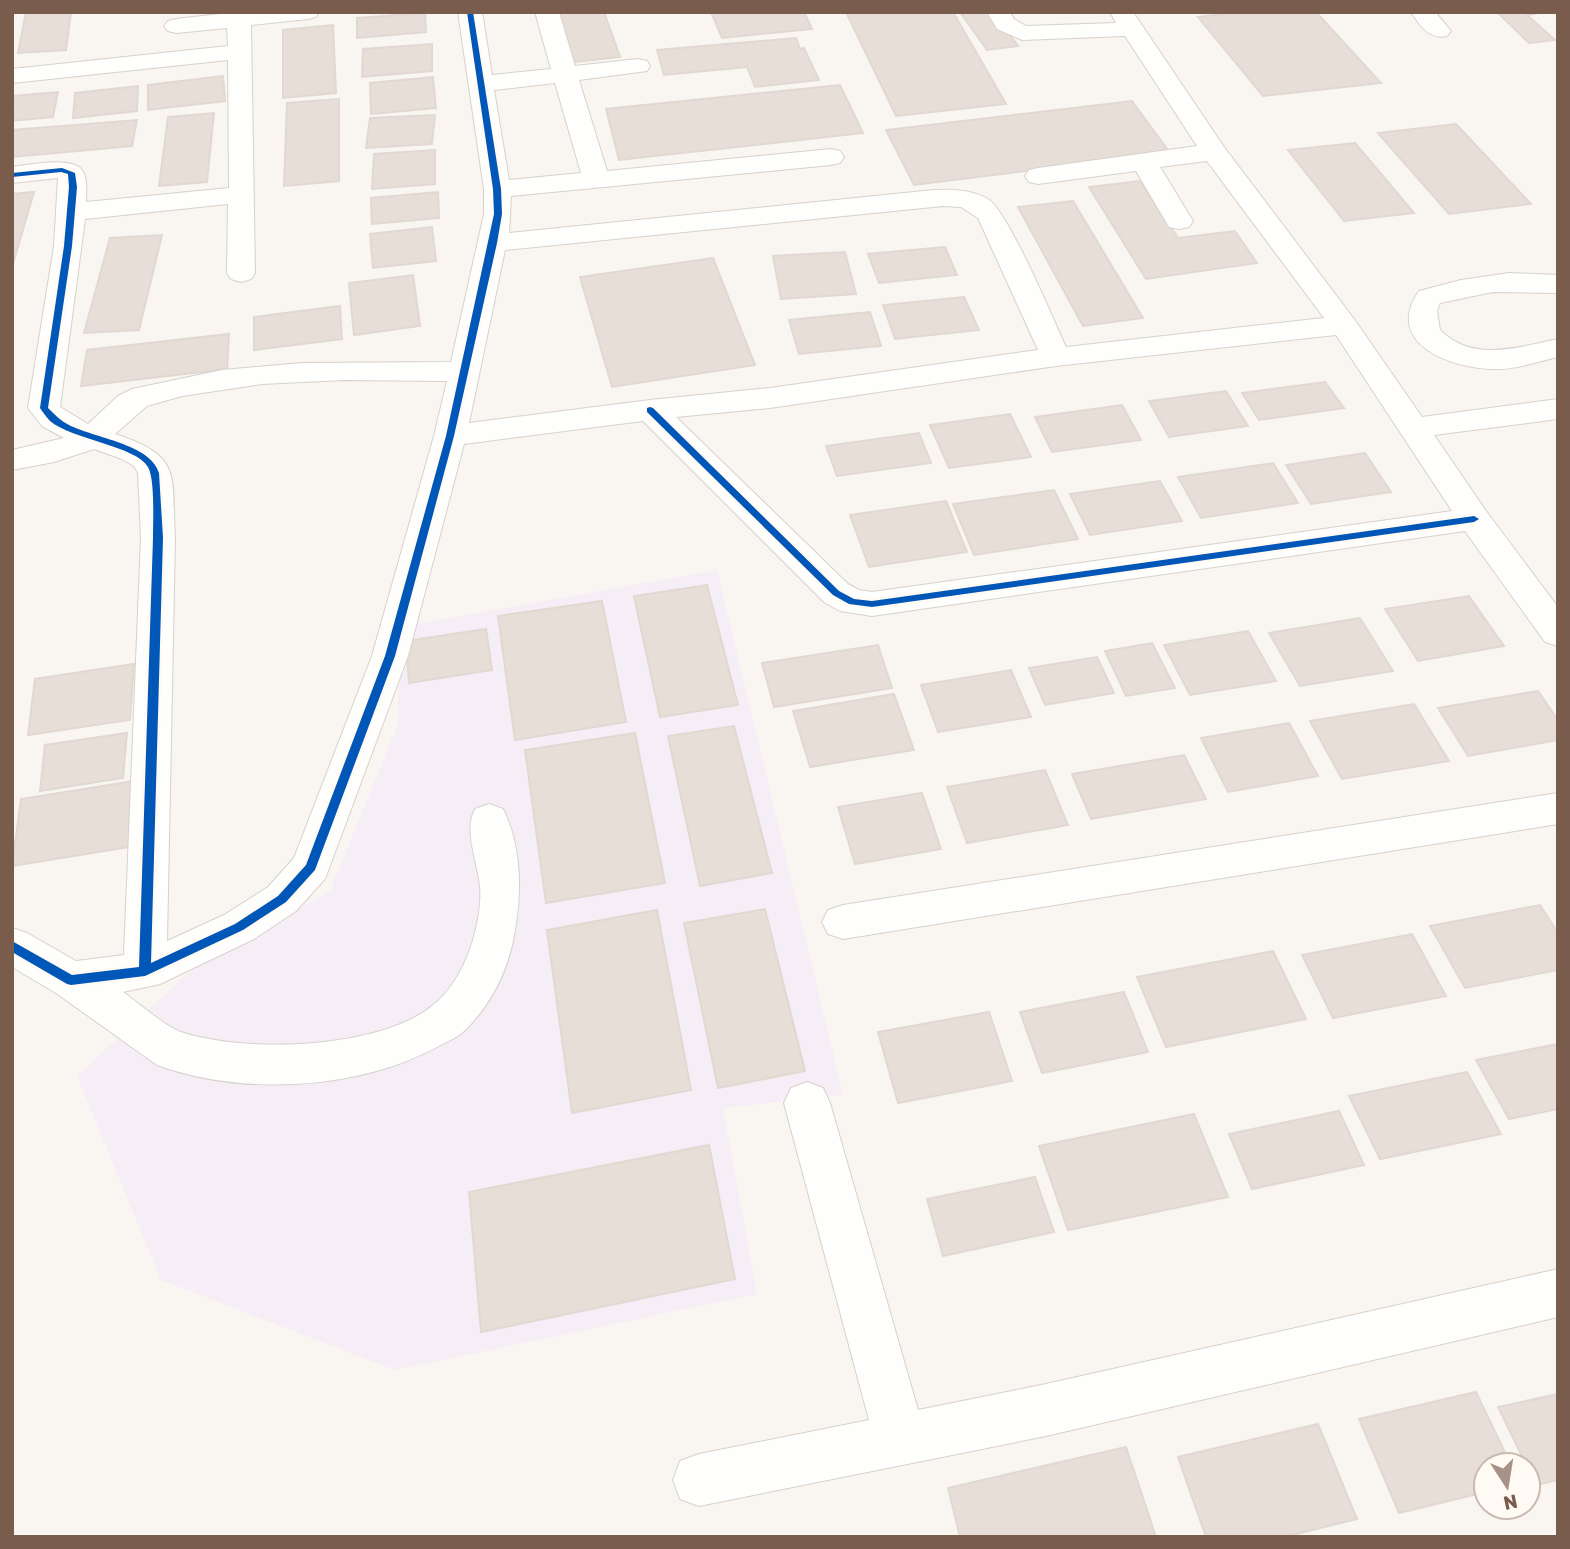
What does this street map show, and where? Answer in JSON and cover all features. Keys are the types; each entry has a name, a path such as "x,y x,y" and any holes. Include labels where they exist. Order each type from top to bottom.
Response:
{"street":[{"path":"173,59 176,19 239,19 308,12"},
{"path":"71,980 145,971 239,927 282,899 312,867 390,656 450,436 493,243 498,214 497,189 470,12"},
{"path":"547,12 596,179"},
{"path":"998,12 1005,24 1023,33 1126,21 1214,152 1344,325 1474,519 1558,633"},
{"path":"1422,12 1439,31"},
{"path":"239,19 241,273"},
{"path":"12,76 238,52"},
{"path":"480,84 638,66"},
{"path":"1038,176 1214,152"},
{"path":"497,189 831,158"},
{"path":"1144,162 1180,220"},
{"path":"12,175 62,170 71,173 74,178 72,212 44,408 48,415 91,438 144,456 153,467 158,538 145,971"},
{"path":"72,212 242,195"},
{"path":"493,243 924,199 968,199 982,205 990,215 1056,357"},
{"path":"1558,284 1535,281 1495,282 1461,287 1429,297 1422,312 1425,333 1441,346 1469,357 1495,360 1558,348"},
{"path":"450,436 649,410 770,398 1056,357 1344,325"},
{"path":"12,460 35,457 91,438 138,398 190,384 235,376 332,371 465,372"},
{"path":"1414,428 1558,409"},
{"path":"649,410 836,593 852,602 872,604 1474,519"},
{"path":"843,922 1558,807"},
{"path":"12,946 71,980 173,1051 258,1065 353,1058 396,1047 447,1020 475,988 492,947 501,889 489,820"},
{"path":"807,1103 901,1441"},
{"path":"699,1480 1046,1410 1558,1293"}],"shaded area":[{"path":"717,570 843,1095 723,1108 757,1294 395,1370 161,1280 77,1076 189,972 330,891 398,724 398,654 405,626"}],"building":[{"path":"26,12 71,12 66,50 18,53"},
{"path":"551,12 604,12 620,57 567,63"},
{"path":"711,12 804,12 812,29 722,38"},
{"path":"846,12 953,12 1006,104 896,116"},
{"path":"960,12 993,12 1018,46 987,50"},
{"path":"1240,12 1316,12 1381,83 1263,96 1198,17"},
{"path":"1497,12 1545,12 1527,15 1555,40 1529,43"},
{"path":"425,13 426,32 357,38 357,18"},
{"path":"333,25 336,93 283,98 283,30"},
{"path":"796,38 800,49 804,48 819,80 755,87 747,67 664,75 657,50"},
{"path":"432,44 432,71 362,77 363,49"},
{"path":"223,76 225,101 148,110 148,85"},
{"path":"433,77 436,108 371,114 370,83"},
{"path":"840,85 863,133 619,160 606,109"},
{"path":"138,86 137,111 73,118 75,93"},
{"path":"58,92 53,117 12,121 12,96"},
{"path":"339,99 339,181 284,186 287,103"},
{"path":"1132,101 1170,153 914,185 886,130"},
{"path":"214,113 207,182 159,186 168,117"},
{"path":"435,115 432,144 366,148 370,118"},
{"path":"137,120 132,146 12,157 12,130"},
{"path":"1456,124 1531,204 1449,214 1378,133"},
{"path":"1355,143 1414,213 1344,221 1288,150"},
{"path":"435,150 435,184 372,189 374,154"},
{"path":"1140,181 1178,238 1235,231 1257,263 1146,279 1089,187"},
{"path":"34,192 12,267 12,194"},
{"path":"438,192 439,218 372,224 371,198"},
{"path":"1073,201 1143,318 1083,326 1018,207"},
{"path":"432,227 436,261 373,268 370,234"},
{"path":"162,235 139,330 84,333 110,238"},
{"path":"945,247 957,275 879,283 868,254"},
{"path":"845,252 856,294 781,299 773,256"},
{"path":"713,258 755,365 612,387 580,277"},
{"path":"413,275 420,326 354,335 349,283"},
{"path":"964,297 979,330 895,339 883,305"},
{"path":"340,306 342,339 254,350 254,317"},
{"path":"870,312 881,346 799,354 789,320"},
{"path":"229,334 227,369 81,386 87,350"},
{"path":"1325,382 1344,408 1259,420 1242,393"},
{"path":"1226,391 1248,426 1169,437 1149,401"},
{"path":"1122,405 1141,440 1052,452 1035,417"},
{"path":"1010,414 1031,457 949,468 930,425"},
{"path":"919,433 931,463 837,476 826,446"},
{"path":"1365,453 1391,492 1311,504 1286,465"},
{"path":"1273,463 1298,503 1201,518 1178,477"},
{"path":"1160,481 1182,521 1090,535 1070,494"},
{"path":"1054,490 1078,539 974,555 953,504"},
{"path":"946,501 967,552 869,567 850,515"},
{"path":"707,585 738,705 660,717 634,596"},
{"path":"1469,596 1504,646 1418,661 1385,609"},
{"path":"602,601 626,722 515,740 498,616"},
{"path":"1360,618 1393,671 1300,686 1269,633"},
{"path":"486,629 492,670 409,683 406,641"},
{"path":"1248,631 1276,681 1190,695 1164,645"},
{"path":"1152,643 1175,688 1126,696 1105,651"},
{"path":"878,645 892,688 774,707 762,663"},
{"path":"1097,657 1114,693 1045,705 1029,668"},
{"path":"134,664 130,720 28,735 35,679"},
{"path":"1011,670 1031,717 938,732 921,685"},
{"path":"1538,691 1558,720 1558,740 1468,756 1438,708"},
{"path":"894,694 914,750 810,767 793,711"},
{"path":"1414,704 1449,761 1342,779 1310,721"},
{"path":"1289,723 1318,776 1228,792 1201,738"},
{"path":"734,726 772,873 700,886 668,736"},
{"path":"127,733 123,778 40,791 45,745"},
{"path":"635,733 665,883 546,903 525,750"},
{"path":"1184,755 1206,799 1091,819 1072,774"},
{"path":"1045,770 1068,825 967,843 947,787"},
{"path":"134,781 130,847 12,866 21,799"},
{"path":"922,793 941,849 855,864 838,807"},
{"path":"1540,905 1558,933 1558,970 1465,988 1430,926"},
{"path":"765,909 805,1071 718,1088 684,923"},
{"path":"657,910 691,1090 572,1113 547,930"},
{"path":"1412,934 1446,996 1333,1018 1302,955"},
{"path":"1273,951 1306,1019 1166,1047 1137,977"},
{"path":"1124,992 1148,1052 1042,1073 1020,1012"},
{"path":"989,1012 1012,1081 898,1103 878,1032"},
{"path":"1558,1044 1558,1109 1509,1119 1476,1060"},
{"path":"1467,1072 1501,1134 1380,1159 1349,1096"},
{"path":"1339,1111 1364,1165 1252,1189 1229,1134"},
{"path":"1194,1114 1228,1197 1068,1230 1039,1146"},
{"path":"709,1145 735,1279 481,1332 469,1192"},
{"path":"1035,1177 1054,1232 943,1256 927,1199"},
{"path":"1476,1392 1504,1451 1472,1451 1472,1495 1399,1513 1359,1419"},
{"path":"1558,1394 1558,1480 1542,1484 1542,1451 1519,1451 1498,1407"},
{"path":"1318,1424 1357,1519 1284,1537 1206,1537 1178,1457"},
{"path":"1126,1447 1156,1537 960,1537 948,1488"}],"cycle path":[{"path":"12,946 71,980 145,971 239,927 282,899 311,867 390,656 450,436 493,243 498,214 497,189 470,12"},
{"path":"12,175 62,170 71,173 73,187 68,246 44,408 53,419 67,427 146,459 155,473 158,538 145,971"},
{"path":"650,410 836,593 852,602 872,604 1474,519"}]}
